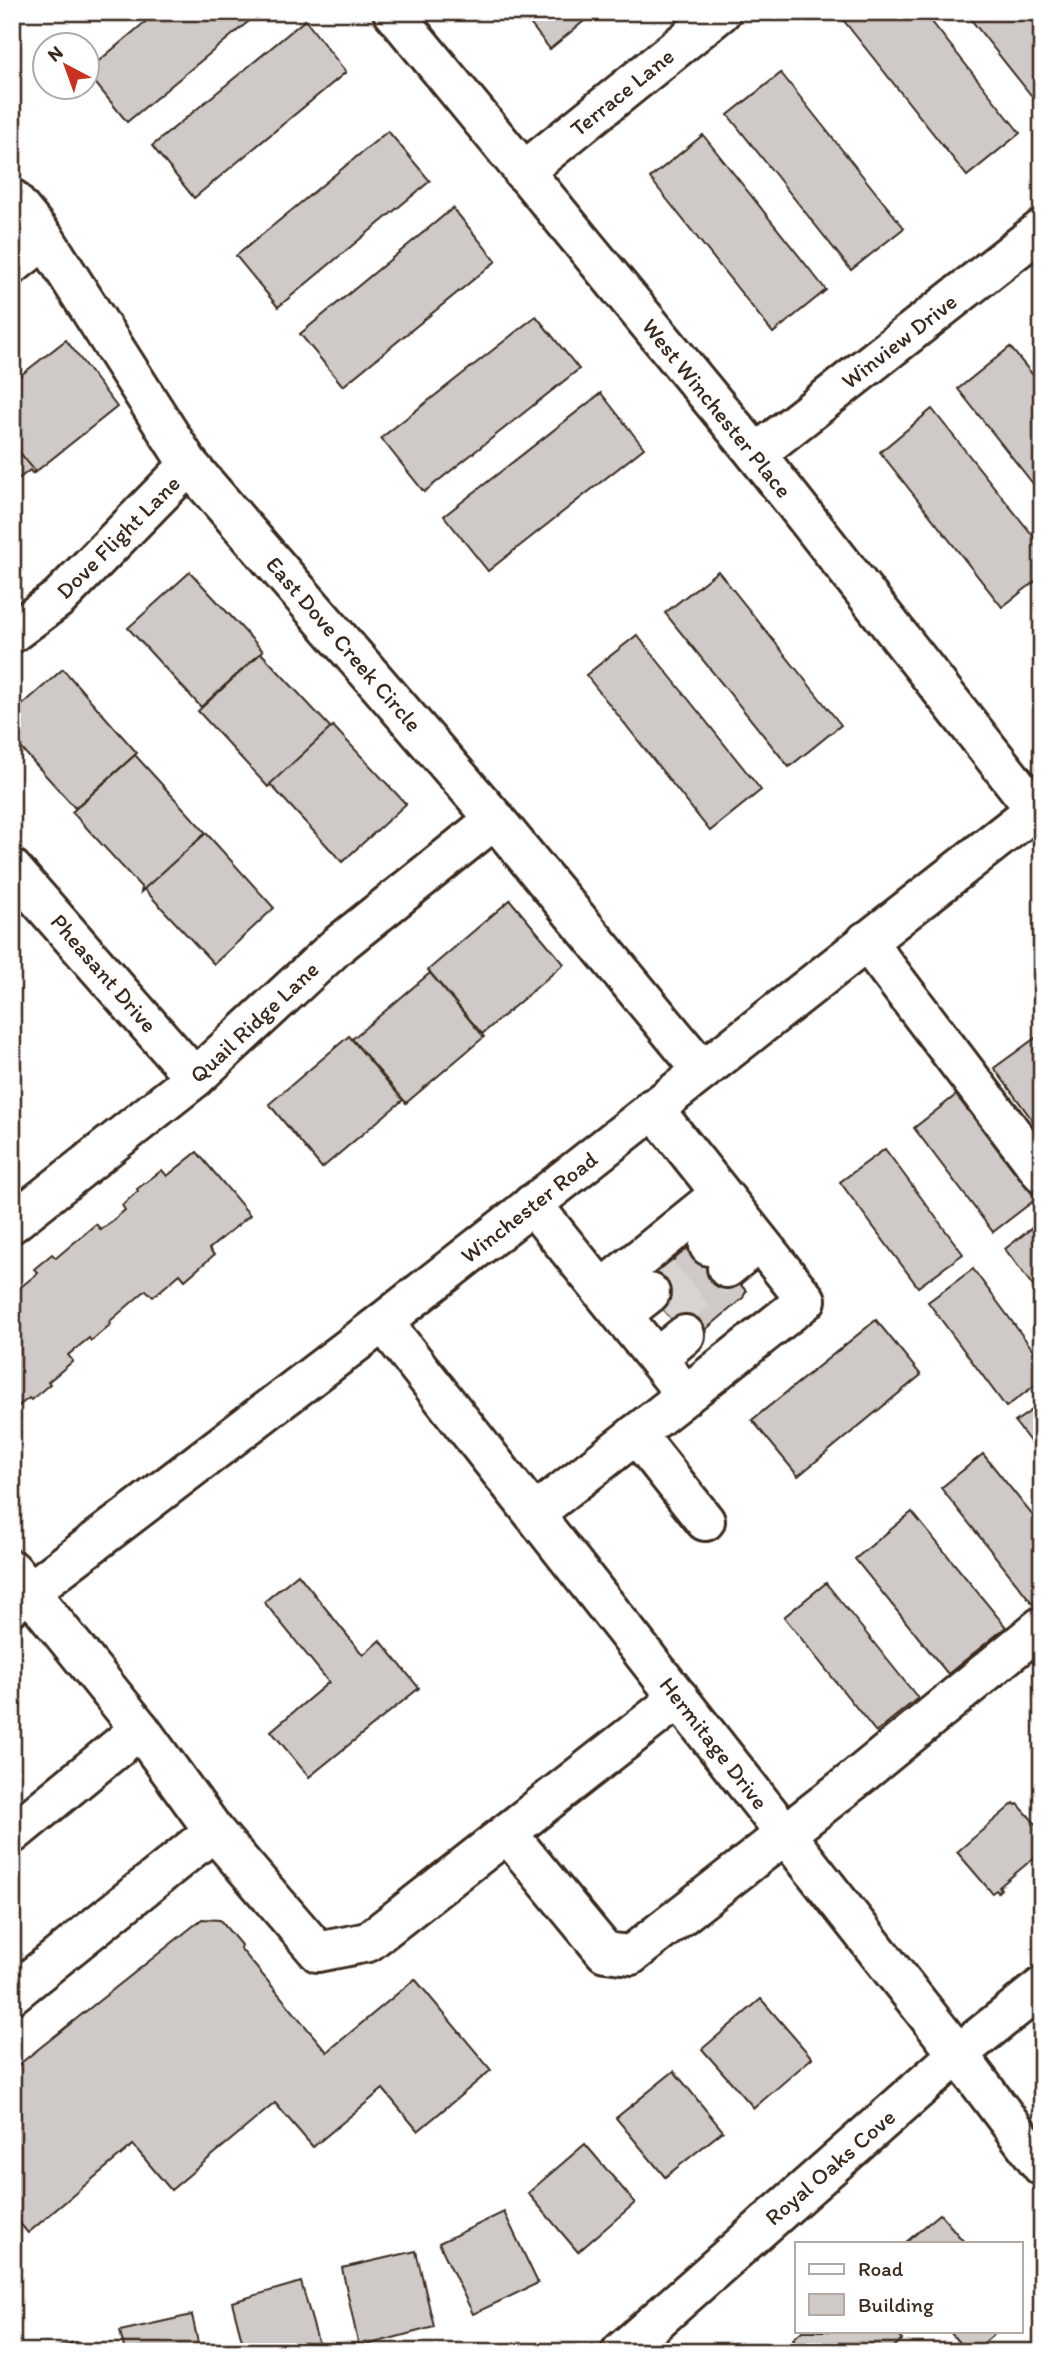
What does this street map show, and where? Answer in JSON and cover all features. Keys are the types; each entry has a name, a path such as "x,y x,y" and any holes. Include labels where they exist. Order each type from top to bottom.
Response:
{"street":[{"name":"West Winchester Place","path":"394,12 756,454 1038,806"},
{"name":"Terrace Lane","path":"523,172 721,12"},
{"name":"East Dove Creek Circle","path":"12,199 45,239 189,465 495,819 702,1070"},
{"name":"Winview Drive","path":"756,454 1042,229"},
{"path":"12,265 45,239"},
{"name":"Dove Flight Lane","path":"12,634 59,598 189,465"},
{"name":"Winchester Road","path":"18,1589 383,1322 1038,806"},
{"name":"Quail Ridge Lane","path":"12,1223 195,1078 337,946 495,819"},
{"name":"Pheasant Drive","path":"12,869 195,1078"},
{"path":"866,941 1042,1173"},
{"path":"534,1514 806,1300 653,1108"},
{"path":"532,1204 646,1321 686,1395"},
{"path":"749,1229 726,1267 749,1229"},
{"path":"646,1321 749,1229"},
{"name":"Hermitage Drive","path":"383,1322 958,2054 1042,2165"},
{"path":"636,1434 705,1521"},
{"path":"18,1589 140,1730 214,1831 318,1952 368,1942 678,1698"},
{"path":"507,1833 605,1952 631,1955 786,1834 1042,1626"},
{"path":"12,1833 140,1730"},
{"path":"12,1994 214,1831"},
{"name":"Royal Oaks Cove","path":"621,2352 958,2054 1042,1987"}],"building":[{"path":"157,12 260,12 127,122 102,91 102,58"},
{"path":"521,12 595,12 550,49"},
{"path":"855,12 924,12 1020,133 967,176 844,21"},
{"path":"965,12 1042,12 1042,109"},
{"path":"305,20 346,72 194,198 152,146"},
{"path":"781,73 904,228 851,270 728,115"},
{"path":"388,131 430,181 278,307 236,256"},
{"path":"703,135 826,290 773,333 650,178"},
{"path":"453,208 496,261 343,386 300,334"},
{"path":"536,316 579,369 424,492 381,438"},
{"path":"66,340 117,407 34,473 12,443 12,382"},
{"path":"1010,347 1042,386 1042,495 958,389"},
{"path":"601,393 644,448 488,571 444,516"},
{"path":"932,409 1042,547 1042,576 1002,607 880,452"},
{"path":"12,443 35,471 32,473 30,470 12,484"},
{"path":"718,571 841,725 789,767 665,613"},
{"path":"190,572 263,651 201,707 128,628"},
{"path":"637,635 761,790 710,831 586,675"},
{"path":"261,653 331,728 268,787 198,711"},
{"path":"63,669 137,753 75,808 12,738 12,714"},
{"path":"333,726 406,804 342,862 270,784"},
{"path":"135,755 206,833 141,892 142,888 72,812"},
{"path":"206,833 274,908 214,964 144,889"},
{"path":"510,900 564,964 482,1034 428,970"},
{"path":"430,973 484,1037 406,1103 352,1039"},
{"path":"1042,1033 1042,1133 994,1068"},
{"path":"349,1036 403,1100 322,1168 269,1104"},
{"path":"956,1095 1036,1199 993,1232 914,1128"},
{"path":"885,1149 963,1254 918,1287 840,1182"},
{"path":"197,1152 250,1215 209,1249 214,1255 185,1280 180,1274 153,1297 146,1290 91,1341 89,1338 68,1355 73,1361 48,1382 50,1384 12,1411 12,1303 17,1299 12,1294 38,1273 34,1269 52,1254 56,1258 96,1224 101,1230 125,1210 122,1205 137,1189 162,1170 167,1176"},
{"path":"1042,1220 1042,1298 1005,1249"},
{"path":"701,1237 746,1291 743,1298 691,1342 643,1285"},
{"path":"973,1269 1042,1362 1042,1380 1006,1407 928,1302"},
{"path":"876,1320 921,1375 798,1476 752,1420"},
{"path":"1042,1403 1042,1457 1015,1422"},
{"path":"983,1454 1042,1527 1042,1597 1033,1604 941,1488"},
{"path":"912,1512 1006,1627 948,1674 855,1559"},
{"path":"298,1574 363,1655 380,1640 419,1688 309,1777 271,1731 329,1682 264,1602"},
{"path":"826,1583 918,1698 876,1732 784,1617"},
{"path":"1014,1803 1018,1804 1042,1831 1042,1851 999,1887 1001,1889 998,1892 996,1890 992,1893 957,1852"},
{"path":"202,1919 220,1920 327,2052 415,1979 491,2070 418,2131 383,2089 313,2147 275,2103 171,2190 133,2145 28,2233 12,2214 12,2070"},
{"path":"761,1999 812,2058 754,2108 702,2049"},
{"path":"674,2071 723,2131 665,2177 616,2118"},
{"path":"585,2144 635,2203 578,2252 528,2193"},
{"path":"504,2212 538,2283 473,2314 439,2243"},
{"path":"940,2214 964,2242 906,2242"},
{"path":"416,2251 434,2327 359,2347 342,2268"},
{"path":"301,2282 321,2352 245,2352 232,2302"},
{"path":"192,2315 200,2352 125,2352 120,2331"},
{"path":"801,2332 895,2332 902,2340 888,2352 805,2352 793,2339"},
{"path":"950,2332 997,2332 973,2352 967,2352"},
{"path":"76,2342 79,2352 42,2352"}],"tunnel":[{"path":"650,1293 709,1246"},
{"path":"668,1315 727,1268"}]}
